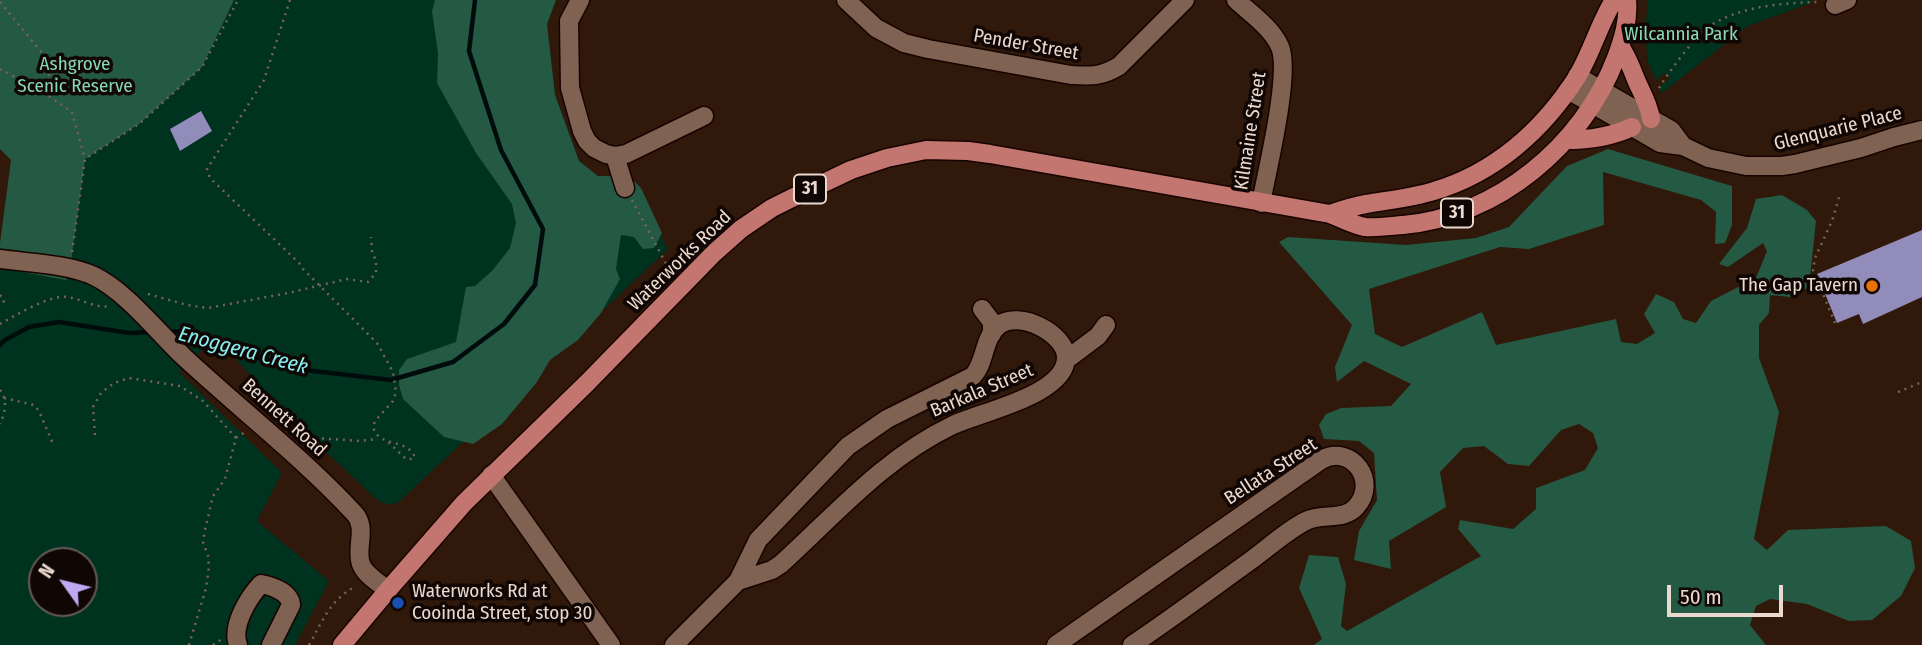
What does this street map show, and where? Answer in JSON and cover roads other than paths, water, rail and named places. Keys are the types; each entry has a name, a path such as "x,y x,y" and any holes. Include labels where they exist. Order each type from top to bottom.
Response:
{"main road":[{"name":"Waterworks Road","path":"1330,214 1365,204 1436,191 1469,177 1522,142 1541,124 1572,83 1593,47 1614,0"},
{"name":"Waterworks Road","path":"342,645 387,590 491,475 587,383 727,240 772,208 850,170 906,153 926,150 968,151 1330,214 1363,227 1408,225 1441,218 1510,188 1539,166 1565,141 1597,97 1620,46 1628,12 1627,0"},
{"path":"1620,46 1631,63 1649,104 1651,119"},
{"path":"1565,141 1614,136 1632,127"}],"street":[{"path":"580,0 569,21 570,88 582,131 594,148 615,156 626,154 704,116"},
{"name":"Pender Street","path":"846,0 876,28 916,47 1070,75 1093,76 1108,73 1119,66 1185,0"},
{"name":"Kilmaine Street","path":"1236,0 1275,37 1283,59 1282,87 1261,202"},
{"name":"Glenquarie Place","path":"1572,83 1671,130 1684,146"},
{"name":"Glenquarie Place","path":"1597,97 1632,127 1660,143 1684,146 1728,164 1782,166 1861,148 1922,130"},
{"path":"615,156 625,188"},
{"name":"Bennett Road","path":"0,259 70,269 91,275 104,282 142,314 180,353 309,468 356,514 361,530 360,562 387,590"},
{"path":"982,309 991,320 992,334"},
{"path":"992,334 1005,321 1018,319 1030,322 1045,329 1059,342 1066,360"},
{"name":"Barkala Street","path":"738,581 781,565 857,490 917,444 963,420 1020,400 1046,387 1061,373 1066,360 1098,336 1106,325"},
{"name":"Barkala Street","path":"674,645 738,581 758,540 837,456 881,422 973,376 980,366 992,334"},
{"name":"Bellata Street","path":"1056,645 1321,460 1341,456 1360,469 1365,488 1360,502 1352,511 1303,523 1132,645"},
{"path":"491,475 611,645"},
{"path":"231,642 236,639 239,623 254,592 261,584 287,595 291,604 271,645"}],"waterway":[{"name":"Enoggera Creek","path":"166,332 183,331 296,369 391,380 453,362 504,324 535,285 543,229 501,150 469,51 475,0"},
{"name":"Enoggera Creek","path":"0,345 29,327 59,322 129,333 153,332"}],"place":[{"name":"The Gap Tavern","path":"1872,286"},
{"name":"Waterworks Rd at Cooinda Street, stop 30","path":"398,603"}],"park label":[{"name":"Wilcannia Park","path":"1681,35"},
{"name":"Ashgrove Scenic Reserve","path":"75,76"}]}
